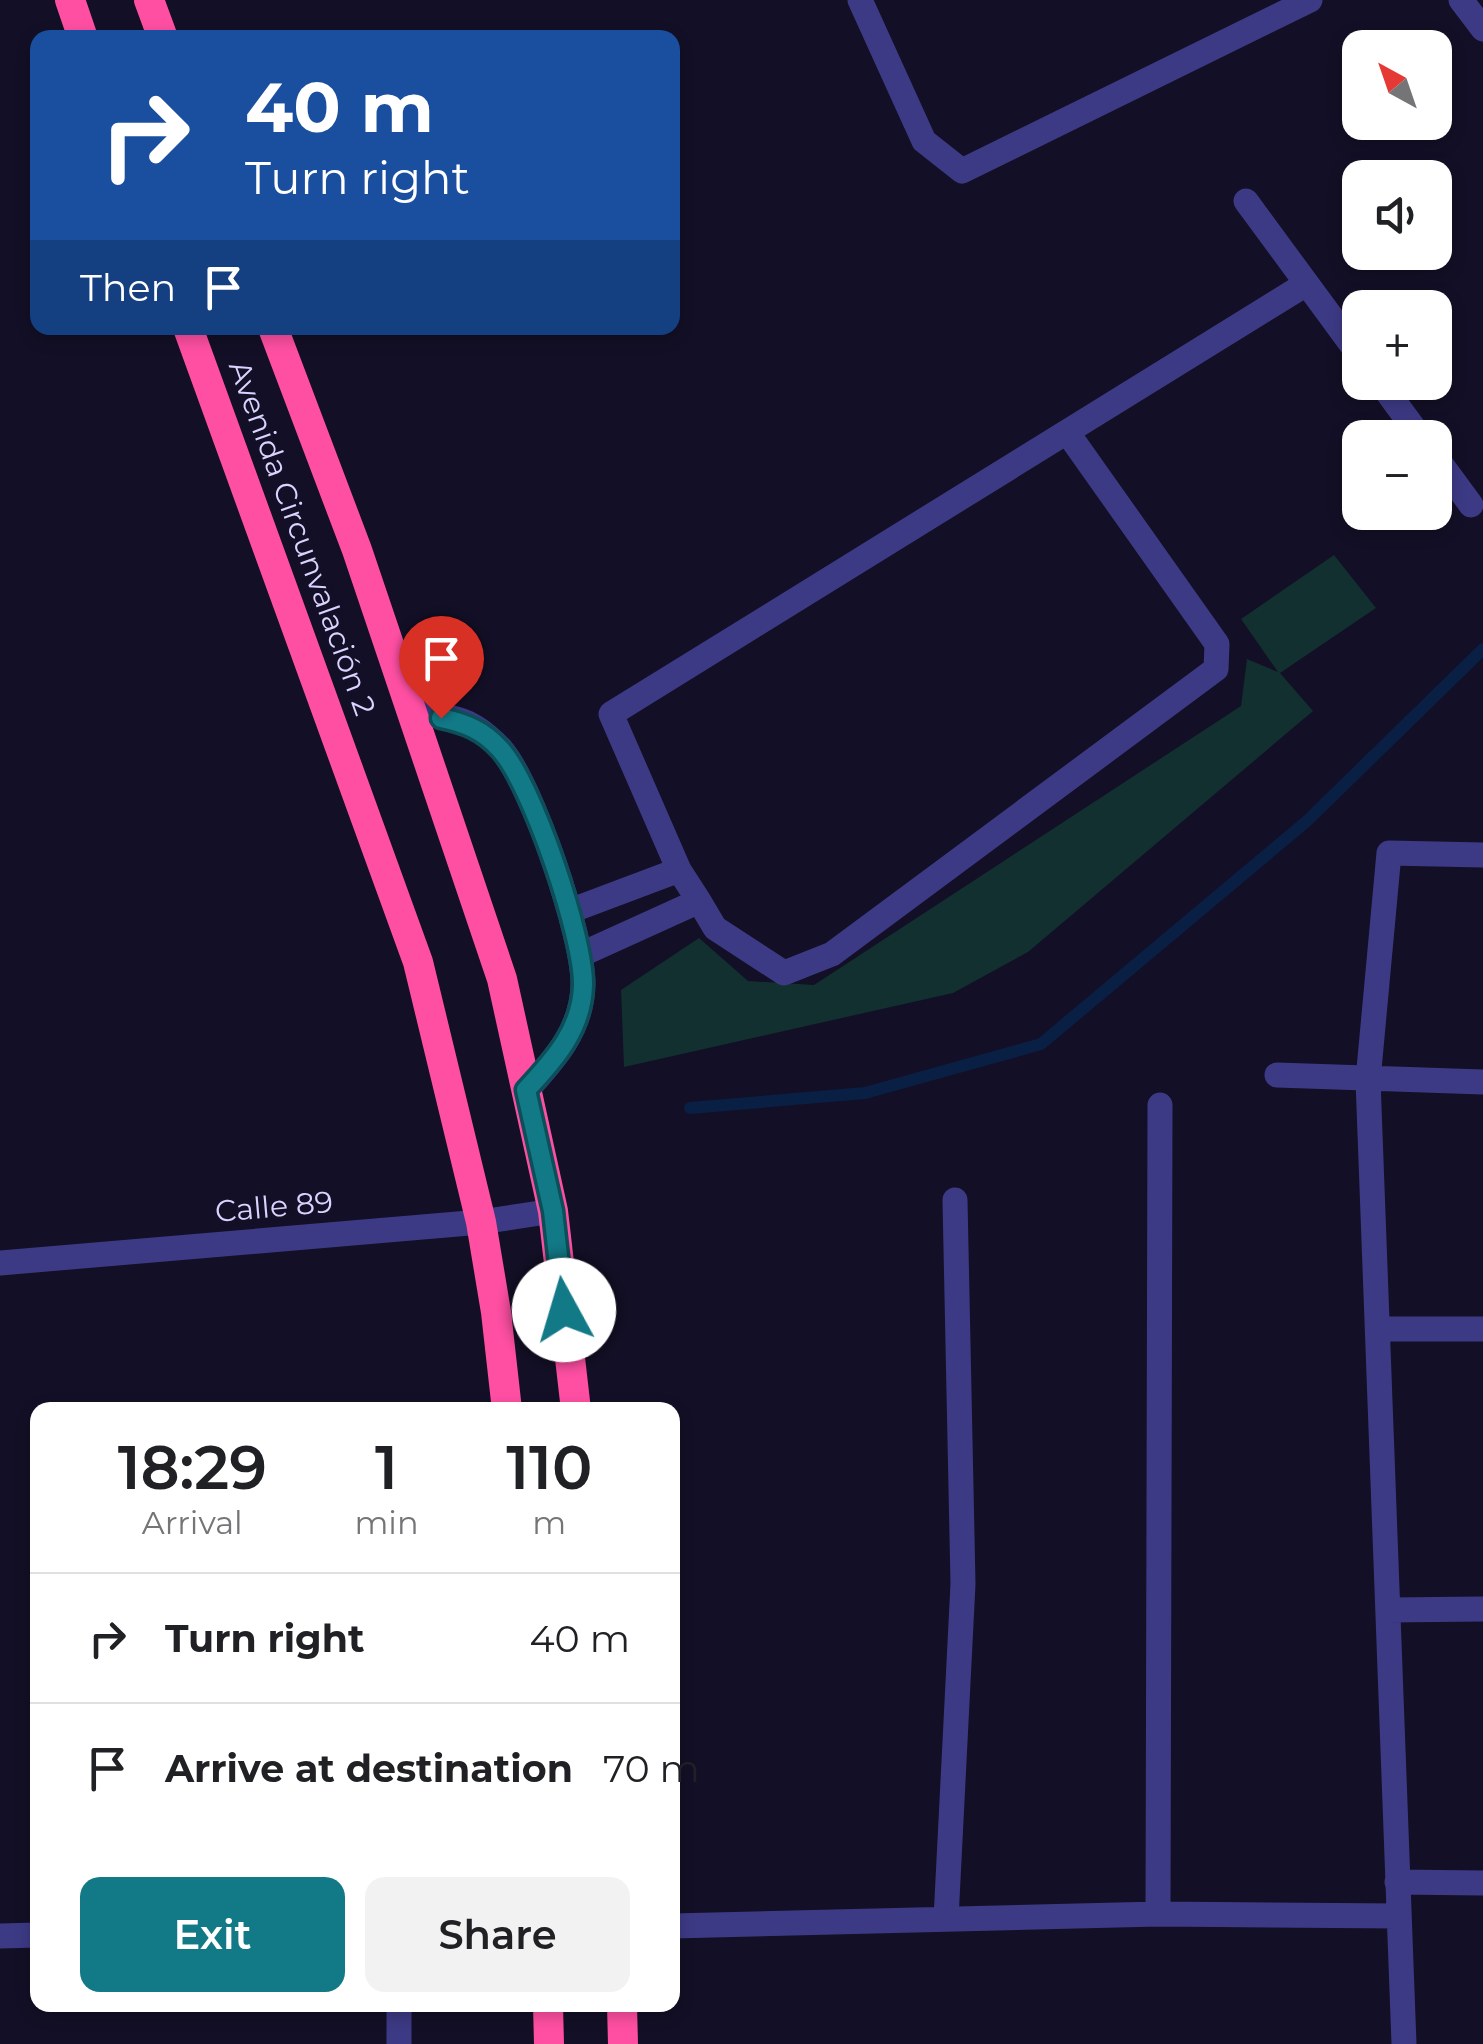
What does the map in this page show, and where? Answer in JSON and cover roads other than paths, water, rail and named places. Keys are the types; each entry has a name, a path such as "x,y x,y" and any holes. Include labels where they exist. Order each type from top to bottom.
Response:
{"highway":[{"path":"70,0 81,30"},
{"path":"149,0 160,30"},
{"name":"Avenida Circunvalación 2","path":"191,335 418,962 481,1222 506,1402"},
{"name":"Avenida Circunvalación 2","path":"276,335 357,550 502,979 553,1211 575,1402"},
{"path":"548,2012 549,2044"},
{"path":"622,2012 623,2044"}],"street":[{"path":"860,0 924,141 962,171 1310,0"},
{"path":"1461,0 1483,30"},
{"path":"1246,201 1342,332"},
{"path":"1067,432 1218,644 1216,669 832,954 784,973 715,928 680,870 611,714 1306,284"},
{"path":"1452,479 1472,505"},
{"path":"412,711 470,724 502,750 521,782 570,912 583,986 571,1035 558,1056 526,1090"},
{"path":"1404,2044 1368,1080 1389,853 1483,854"},
{"path":"570,912 680,870"},
{"path":"580,954 699,902"},
{"path":"1277,1075 1483,1082"},
{"path":"1158,1914 1160,1104"},
{"path":"946,1919 964,1584 955,1200"},
{"name":"Calle 89","path":"0,1263 481,1222 553,1211"},
{"path":"1378,1329 1483,1330"},
{"path":"1388,1610 1483,1609"},
{"path":"1397,1882 1483,1883"},
{"path":"680,1926 1158,1914 1398,1916"},
{"path":"0,1936 30,1935"},
{"path":"399,2012 400,2044"}],"waterway":[{"path":"690,1108 865,1093 1041,1044 1307,821 1483,649"}]}
